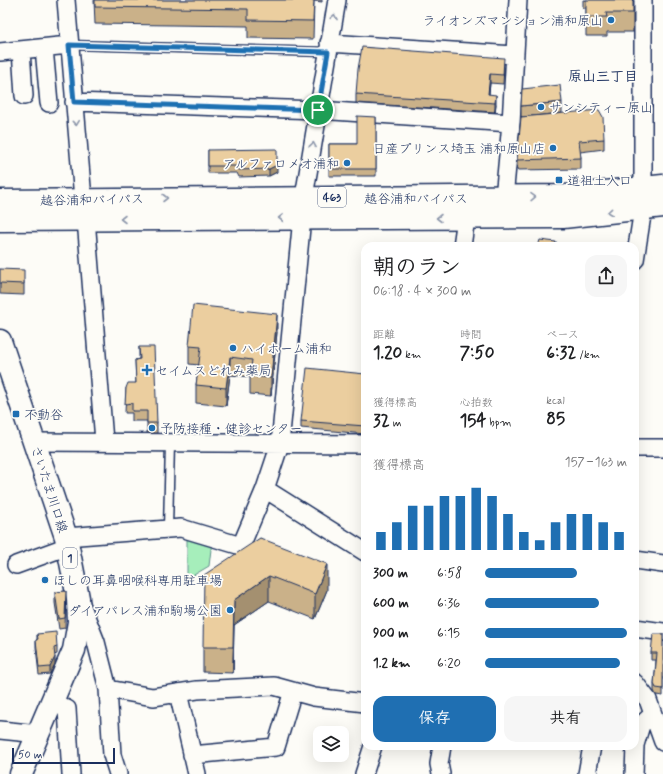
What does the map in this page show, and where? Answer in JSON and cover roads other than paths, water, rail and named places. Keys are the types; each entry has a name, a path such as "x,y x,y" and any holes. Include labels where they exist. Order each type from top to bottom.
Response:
{"main road":[{"name":"越谷浦和バイパス","path":"0,201 84,209 303,208 566,196 653,197"},
{"name":"越谷浦和バイパス","path":"303,208 466,218 563,217 653,197"},
{"name":"越谷浦和バイパス","path":"0,220 84,209"},
{"name":"さいたま川口線","path":"0,341 67,542 78,598 77,637 74,650 22,774"}],"street":[{"path":"66,0 104,441"},
{"path":"16,565 67,542 168,529 181,528 241,546 265,489 280,444 303,208 337,0"},
{"path":"504,198 515,123 514,55 518,0"},
{"path":"639,246 653,197 644,0"},
{"path":"0,52 69,45"},
{"path":"44,48 49,103"},
{"path":"328,48 514,55"},
{"path":"21,50 24,96"},
{"path":"74,102 318,110 515,123"},
{"path":"463,242 466,218"},
{"path":"34,442 104,441 170,443 361,444"},
{"path":"639,448 663,448"},
{"path":"265,489 361,549"},
{"path":"639,561 663,564"},
{"path":"78,598 96,642 108,689 112,754 118,774"},
{"path":"639,629 663,632"},
{"path":"108,689 153,697 197,690 274,686 314,697 361,703"},
{"path":"639,688 648,700 663,742"},
{"path":"192,755 276,747 293,691"},
{"path":"178,693 197,774"},
{"path":"52,702 67,709 71,774"},
{"path":"639,732 641,725 653,714"},
{"path":"0,730 39,734"},
{"path":"364,774 372,750"},
{"path":"441,750 439,764 441,774"},
{"path":"589,774 587,774 591,750"},
{"path":"634,774 635,750"}],"lane":[{"path":"69,45 328,48"},
{"path":"168,529 170,443"}],"place":[{"name":"ライオンズマンション浦和原山","path":"611,20"},
{"name":"サンシティー原山","path":"541,107"},
{"name":"日産プリンス埼玉 浦和原山店","path":"553,148"},
{"name":"アルファロメオ浦和","path":"347,163"},
{"name":"道祖土入口","path":"559,180"},
{"name":"ハイホーム浦和","path":"233,348"},
{"name":"セイムスどれみ薬局","path":"147,370"},
{"name":"不動谷","path":"16,414"},
{"name":"予防接種・健診センター","path":"152,428"},
{"name":"ほしの耳鼻咽喉科専用駐車場","path":"45,580"},
{"name":"ダイアパレス浦和駒場公園","path":"230,610"}],"district":[{"name":"原山三丁目","path":"603,76"}]}
